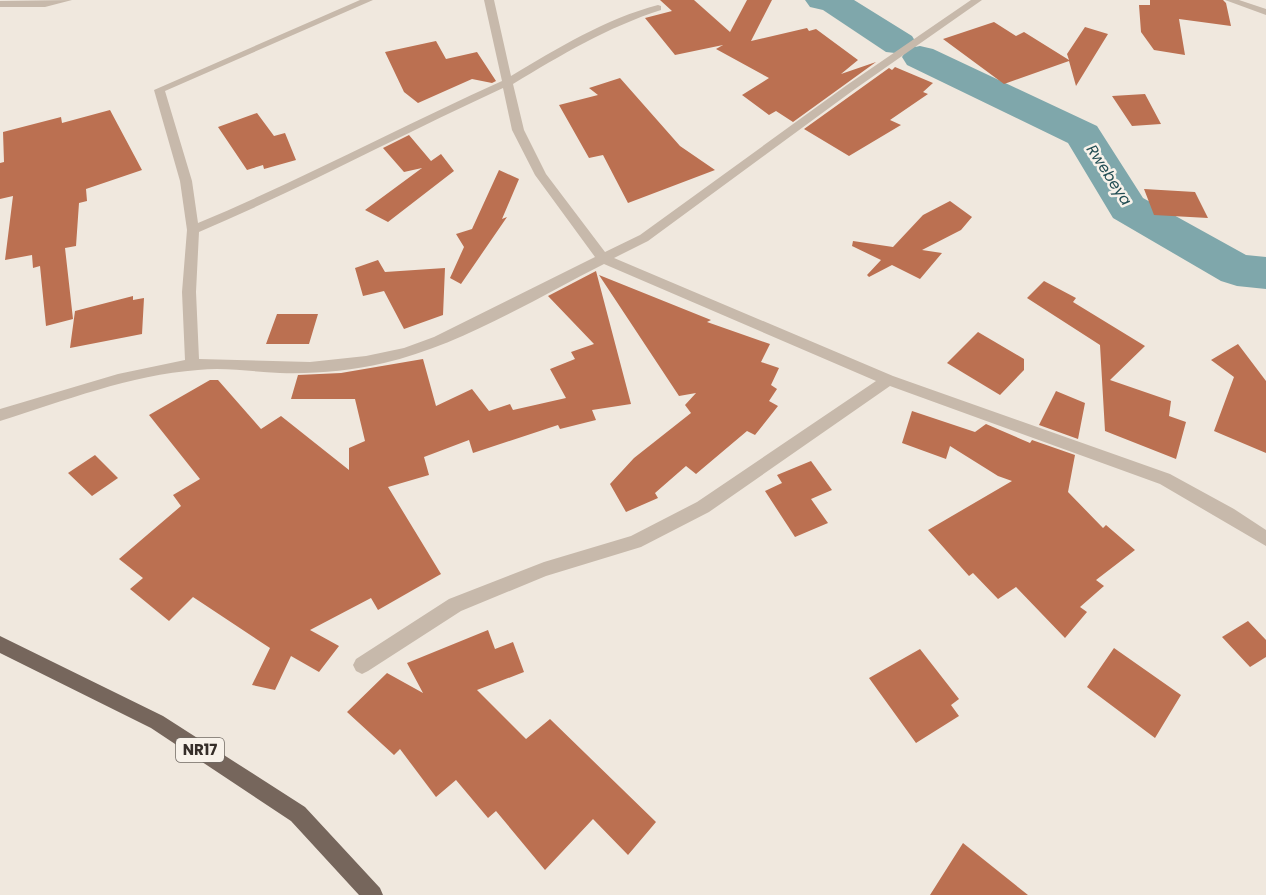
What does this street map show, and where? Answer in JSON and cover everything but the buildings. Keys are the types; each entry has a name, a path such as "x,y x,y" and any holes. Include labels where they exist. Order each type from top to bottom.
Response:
{"main road":[{"name":"NR17","path":"0,644 157,722 298,814 373,895"}],"street":[{"path":"0,4 45,4 67,0"},
{"path":"192,364 189,292 193,230 186,181 159,90 368,0"},
{"path":"489,0 518,130 541,175 602,258 888,380 1165,479 1228,514 1266,539"},
{"path":"0,415 131,376 192,364 291,368 338,365 407,354 479,324 644,238 851,87 977,0"},
{"path":"1230,0 1266,12"},
{"path":"193,230 271,197 395,134 508,82 583,38 630,17 658,8"},
{"path":"362,665 455,605 544,569 635,542 703,507 888,380"}],"waterway":[{"name":"Rwebeya","path":"822,0 832,1 899,44"},
{"name":"Rwebeya","path":"920,57 1083,135 1128,208 1237,270 1266,273"}]}
